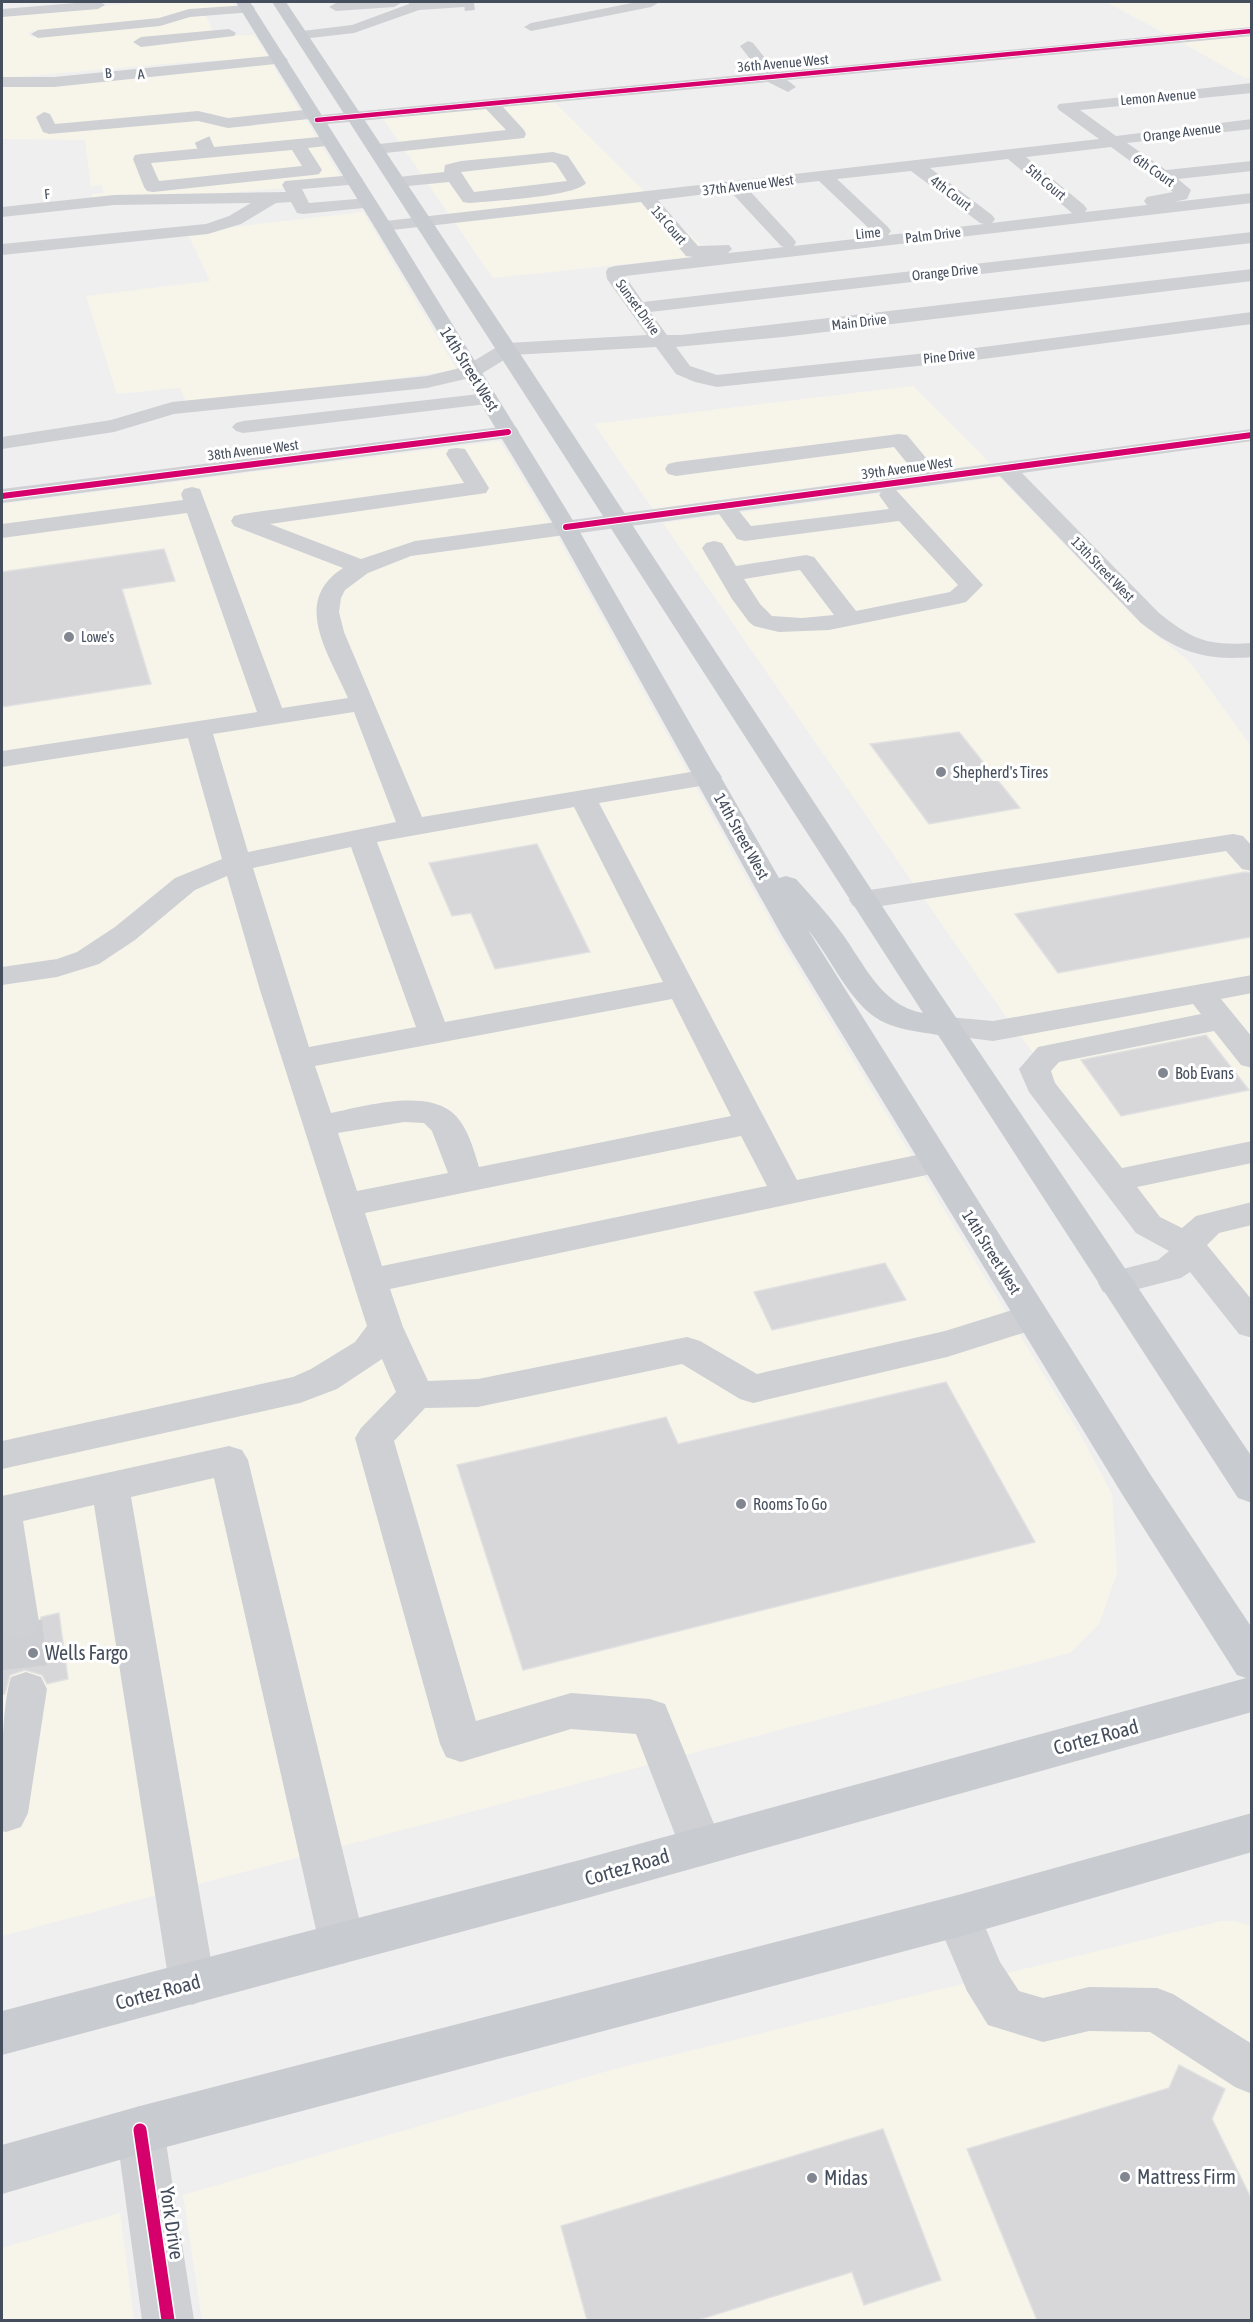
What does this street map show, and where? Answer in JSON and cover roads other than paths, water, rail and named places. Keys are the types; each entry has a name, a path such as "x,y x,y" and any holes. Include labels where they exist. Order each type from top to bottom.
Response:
{"main road":[{"path":"279,2 507,349 913,977 1251,1488"},
{"name":"14th Street West","path":"245,5 566,527 740,831 796,934 1032,1317 1251,1664"},
{"path":"740,831 830,938 869,995 883,1009 905,1020 948,1027"},
{"name":"Cortez Road","path":"2,2033 701,1846 1251,1694"},
{"path":"2,2170 140,2130 958,1916 1251,1832"}],"street":[{"path":"302,35 353,29 414,3"},
{"path":"336,8 414,3 464,3"},
{"path":"2,13 72,4 115,4"},
{"path":"38,34 160,22 189,13 245,5"},
{"path":"531,27 654,5"},
{"path":"213,11 222,30 229,33"},
{"path":"353,29 365,45"},
{"name":"36th Avenue West","path":"278,118 354,116 1251,31"},
{"path":"129,43 262,32"},
{"path":"748,46 773,78 802,97"},
{"name":"A","path":"2,82 54,82 280,60"},
{"path":"516,85 528,100"},
{"name":"Lemon Avenue","path":"1065,107 1251,88"},
{"path":"1211,92 1244,114"},
{"path":"376,149 518,134 490,103"},
{"name":"6th Court","path":"1065,107 1183,193 1175,198 1078,208"},
{"name":"Orange Avenue","path":"1113,142 1244,114"},
{"path":"44,117 49,129 198,116 228,123 278,118"},
{"path":"214,143 278,118"},
{"path":"297,144 313,171 153,187 141,159 191,152 330,141"},
{"name":"37th Avenue West","path":"383,226 1113,142"},
{"name":"5th Court","path":"1013,154 1078,208"},
{"path":"546,157 562,160 577,181 576,185 564,188 469,198 454,176 451,169 461,166 546,157"},
{"name":"4th Court","path":"916,166 986,219"},
{"path":"1162,176 1251,166"},
{"path":"398,182 454,176"},
{"path":"824,176 882,231"},
{"path":"354,180 291,185 303,209 368,203"},
{"path":"735,186 787,242"},
{"name":"F","path":"2,198 92,190"},
{"path":"2,212 114,200 186,200 245,196 270,200 297,197"},
{"name":"1st Court","path":"646,197 693,252"},
{"name":"Palm Drive","path":"615,272 1251,198"},
{"path":"186,200 200,213 233,220"},
{"path":"2,250 208,228 233,220 270,200"},
{"path":"1209,203 1251,235"},
{"name":"Lime","path":"693,252 1078,208"},
{"name":"Orange Drive","path":"638,308 1251,235"},
{"name":"Sunset Drive","path":"615,272 616,279 663,341"},
{"name":"Main Drive","path":"471,372 507,349 681,341 783,331 1251,275"},
{"name":"Pine Drive","path":"663,341 683,370 689,374 709,380 726,381 987,352 1251,318"},
{"path":"2,442 114,426 172,408 428,381 471,372"},
{"path":"243,427 488,399"},
{"name":"38th Avenue West","path":"2,496 191,490 508,432"},
{"name":"39th Avenue West","path":"412,827 328,621 327,601 341,581 361,567 415,548 1251,435"},
{"path":"676,469 899,440 932,478"},
{"path":"242,521 483,496 458,454"},
{"path":"744,461 775,500"},
{"name":"13th Street West","path":"1006,468 1150,618 1185,644 1212,651 1251,650"},
{"path":"714,548 751,608 762,620 793,627 849,619 958,597 971,585 904,514 883,485"},
{"path":"191,490 273,717"},
{"path":"2,531 191,490 242,521 361,567"},
{"path":"725,507 745,534 904,514"},
{"path":"729,574 806,562 849,619"},
{"path":"2,759 363,703"},
{"path":"198,728 297,1059 385,1327 416,1395"},
{"path":"2,976 67,965 88,958 104,948 184,884 199,876 238,864 412,827 709,777"},
{"path":"583,798 787,1193"},
{"path":"361,837 434,1034"},
{"path":"863,900 1245,848"},
{"path":"948,1027 993,1031 1251,984"},
{"path":"297,1059 680,988"},
{"path":"1200,993 1251,1058"},
{"path":"1221,1020 1049,1054 1035,1069 1040,1085 1148,1225 1188,1247 1251,1325"},
{"path":"320,1126 400,1111 421,1110 435,1114 444,1123 467,1180"},
{"path":"345,1204 751,1124"},
{"path":"1114,1181 1251,1152"},
{"path":"370,1281 936,1162"},
{"path":"1115,1283 1169,1269 1181,1261 1196,1234 1208,1224 1251,1213"},
{"path":"701,1846 650,1717 571,1711 461,1744 374,1438 416,1395 478,1393 687,1350 753,1389 948,1344 1032,1317"},
{"path":"2,1455 300,1389 324,1379 368,1351 385,1327"},
{"path":"19,1623 3,1531 110,1487 229,1460 342,1943"},
{"path":"110,1487 192,1983"},
{"path":"6,1813 26,1689"},
{"path":"958,1916 983,1976 1005,2009 1042,2020 1089,2009 1157,2010 1251,2071"},
{"name":"York Drive","path":"140,2130 168,2320"}],"tunnel":[{"path":"464,3 474,2"},
{"path":"198,150 214,143"},
{"path":"19,1622 26,1689"}],"place":[{"name":"Lowe's","path":"69,637"},
{"name":"Shepherd's Tires","path":"941,772"},
{"name":"Bob Evans","path":"1163,1073"},
{"name":"Rooms To Go","path":"741,1504"},
{"name":"Wells Fargo","path":"33,1653"},
{"name":"Mattress Firm","path":"1125,2177"},
{"name":"Midas","path":"812,2178"}]}
